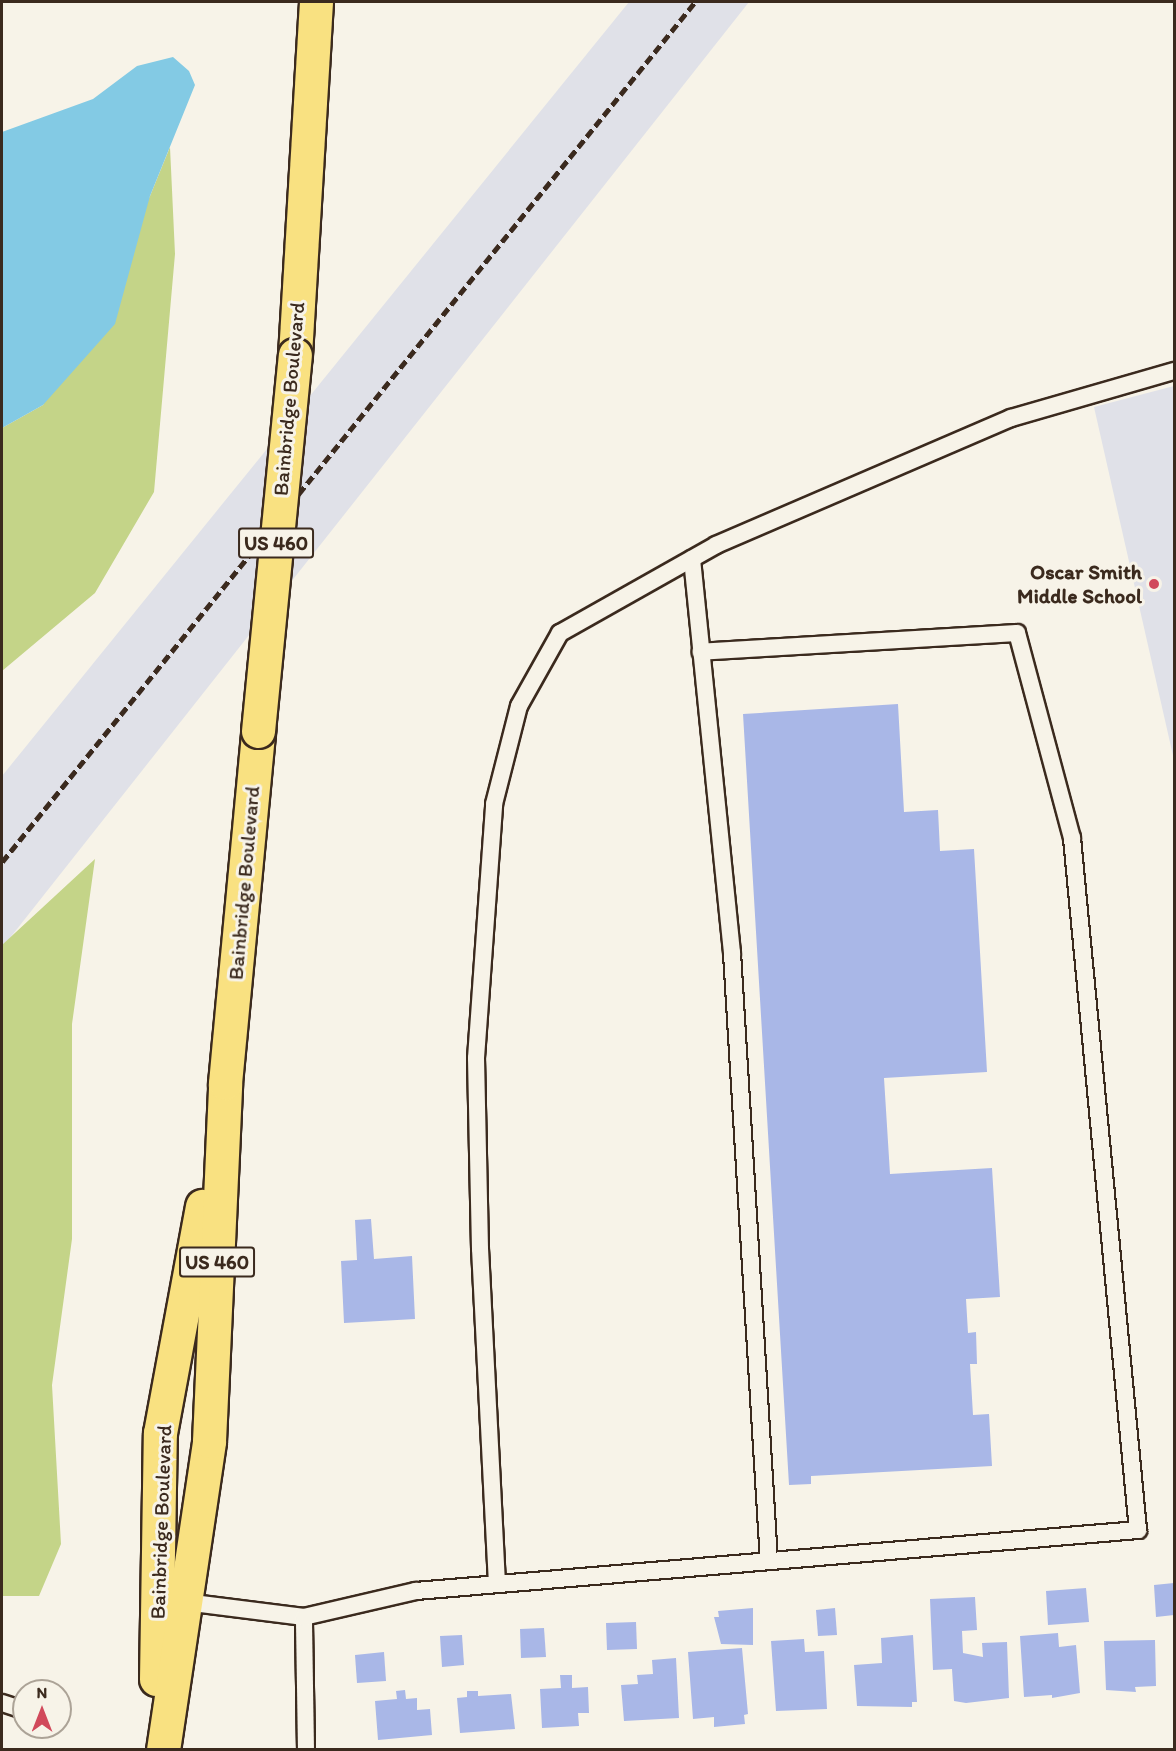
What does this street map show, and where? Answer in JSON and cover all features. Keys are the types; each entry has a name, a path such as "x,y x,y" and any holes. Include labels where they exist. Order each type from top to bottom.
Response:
{"main road":[{"name":"Bainbridge Boulevard","path":"164,1749 209,1441 225,1083 295,355 316,2"},
{"name":"Bainbridge Boulevard","path":"155,1749 160,1433 225,1083"}],"lane":[{"path":"497,1584 480,1249 476,1058 494,804 519,706 560,633 692,560 1011,418 1174,371"},
{"path":"692,560 732,953 769,1561"},
{"path":"185,1602 304,1617 416,1591 1138,1530 1072,838 1017,633 701,652"},
{"path":"304,1617 306,1749"}],"shaded area":[{"path":"629,2 749,2 2,948 2,776"},
{"name":"Oscar Smith Middle School","path":"1174,386 1174,760 1094,407"}],"green space":[{"path":"170,147 175,254 154,492 95,593 2,671 2,428 43,405 150,196"},
{"path":"95,859 72,1024 72,1239 52,1385 61,1544 39,1596 2,1596 2,945"}],"water":[{"path":"173,57 189,71 195,85 150,196 115,324 43,405 2,428 2,132 93,99 137,66"}],"building":[{"path":"898,704 904,812 938,810 940,851 974,849 987,1072 884,1078 890,1174 992,1168 1000,1297 966,1299 968,1333 976,1332 977,1364 970,1364 973,1415 989,1414 992,1466 811,1476 811,1484 789,1485 743,714"},
{"path":"371,1219 374,1259 412,1256 415,1319 344,1323 341,1261 357,1260 355,1220"},
{"path":"1174,1583 1174,1615 1156,1617 1154,1585"},
{"path":"1086,1588 1089,1622 1048,1625 1046,1591"},
{"path":"975,1597 977,1630 962,1631 963,1653 983,1657 982,1643 1007,1642 1009,1698 966,1703 954,1701 952,1669 933,1670 930,1599"},
{"path":"753,1608 753,1645 721,1644 714,1617 719,1617 718,1611"},
{"path":"835,1608 837,1635 818,1636 816,1610"},
{"path":"636,1622 637,1649 607,1650 606,1623"},
{"path":"544,1628 546,1657 521,1658 520,1629"},
{"path":"1058,1633 1059,1647 1076,1645 1080,1693 1052,1698 1052,1695 1024,1697 1020,1636"},
{"path":"462,1635 464,1665 442,1667 440,1636"},
{"path":"913,1635 917,1702 912,1702 912,1707 857,1706 854,1665 882,1663 881,1638"},
{"path":"804,1639 805,1652 824,1651 827,1709 776,1711 771,1641"},
{"path":"1155,1640 1156,1686 1135,1687 1136,1692 1106,1690 1104,1641"},
{"path":"742,1648 748,1714 744,1715 745,1724 714,1727 714,1717 693,1719 688,1652"},
{"path":"384,1652 386,1681 357,1683 355,1655"},
{"path":"676,1658 679,1718 624,1721 621,1685 638,1684 637,1675 653,1674 652,1660"},
{"path":"560,1675 572,1675 572,1688 588,1687 589,1713 578,1713 579,1726 542,1728 540,1689 561,1688"},
{"path":"405,1690 406,1699 417,1698 417,1710 430,1709 432,1735 378,1740 375,1701 397,1699 396,1691"},
{"path":"467,1691 478,1691 478,1696 511,1694 515,1729 460,1733 457,1698 467,1697"}],"railway":[{"path":"2,862 695,2"}],"place":[{"name":"Oscar Smith Middle School","path":"1154,584"}]}
